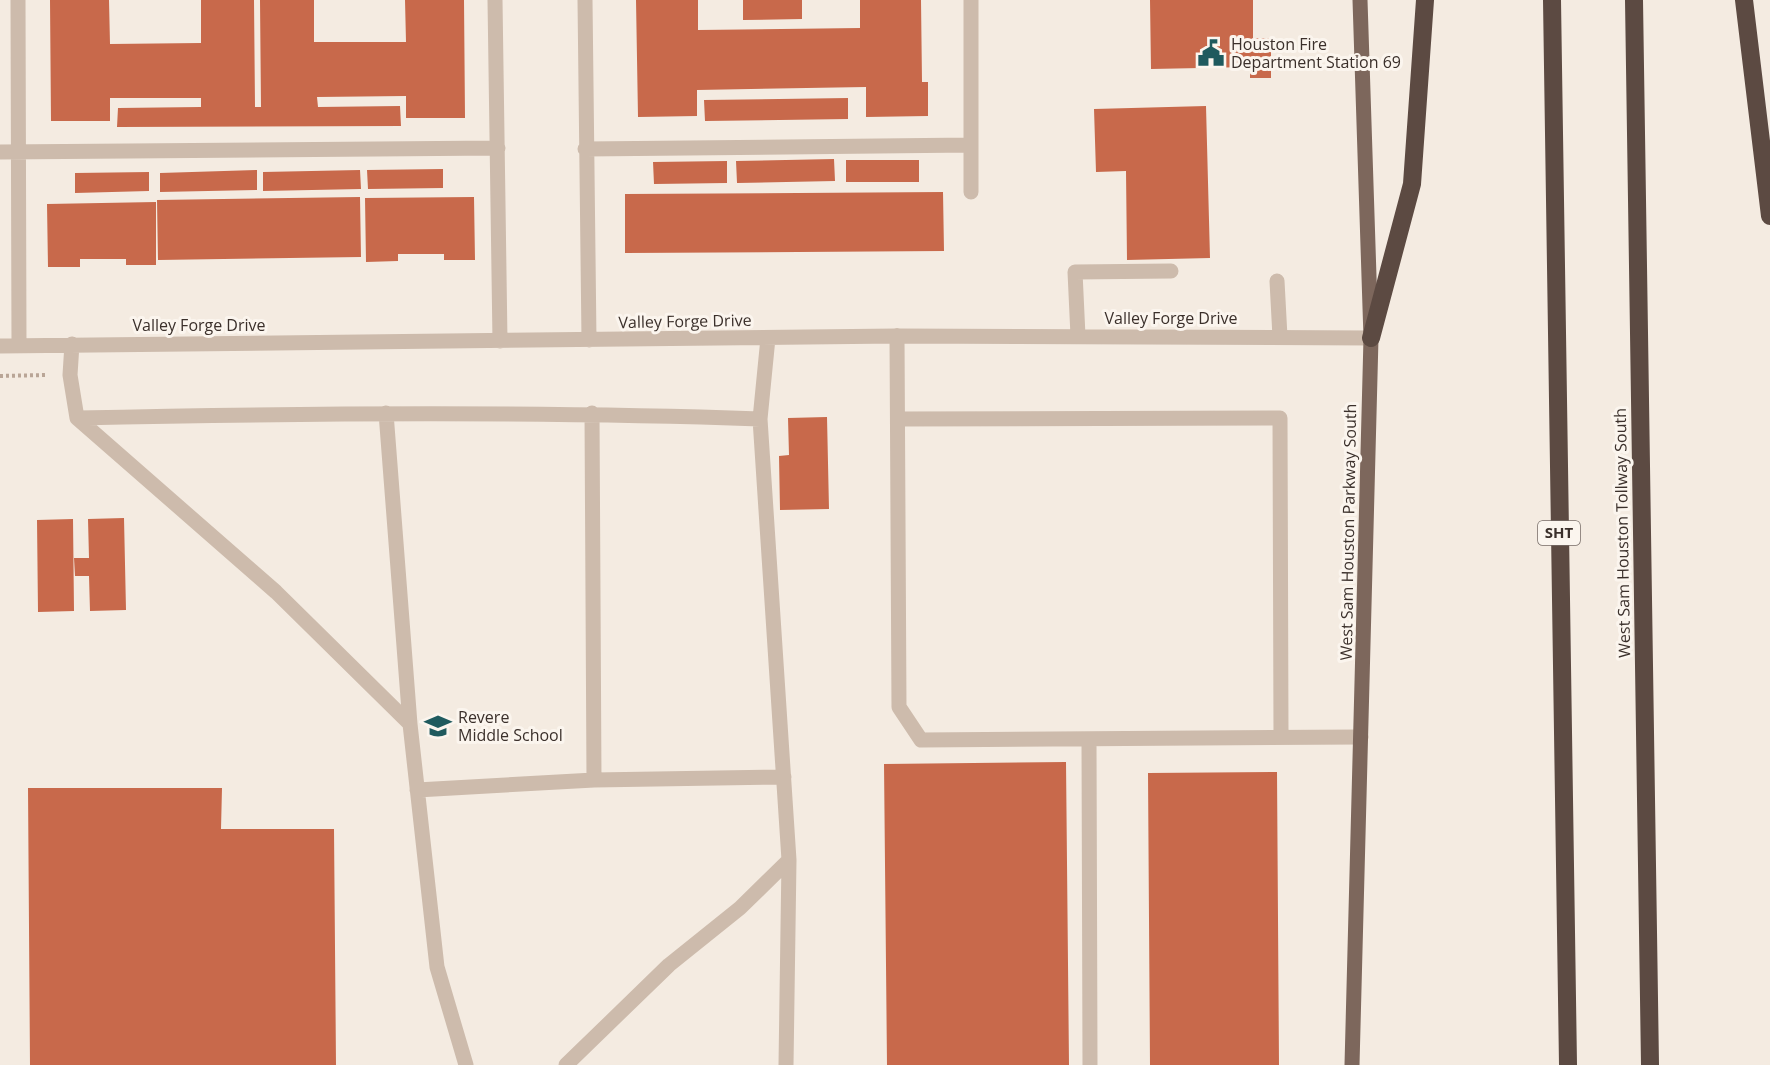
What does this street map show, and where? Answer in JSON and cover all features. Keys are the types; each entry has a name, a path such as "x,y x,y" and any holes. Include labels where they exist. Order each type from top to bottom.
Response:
{"highway":[{"path":"1371,338 1412,184 1425,0"},
{"name":"SHT","path":"1552,0 1568,1065"},
{"name":"West Sam Houston Tollway South","path":"1634,0 1650,1065"},
{"path":"1744,0 1770,216"}],"main road":[{"name":"West Sam Houston Parkway South","path":"1352,1065 1371,338 1359,0"}],"street":[{"path":"18,0 19,345"},
{"path":"495,0 500,341"},
{"path":"585,0 589,340"},
{"path":"970,192 971,0"},
{"path":"585,149 971,145"},
{"path":"0,152 498,148"},
{"path":"1078,336 1075,272 1171,271"},
{"path":"1277,281 1280,337"},
{"path":"897,336 899,707 921,740 1361,737"},
{"name":"Valley Forge Drive","path":"0,346 897,336 1371,338"},
{"path":"768,338 760,419 789,860 786,1065"},
{"path":"72,344 70,375 77,418 276,592 410,724"},
{"path":"77,418 386,413 592,413 760,419"},
{"path":"386,413 410,724 437,967 466,1065"},
{"path":"592,413 594,780"},
{"path":"898,419 1281,418 1281,737"},
{"path":"1089,739 1090,1065"},
{"path":"417,789 594,780 784,777"},
{"path":"566,1065 669,965 740,908 789,860"}],"path":[{"path":"0,376 70,375"}],"building":[{"path":"50,0 109,0 110,44 201,43 201,0 254,0 255,107 261,107 260,0 314,0 314,42 406,42 405,0 464,0 465,118 406,118 406,96 317,97 318,107 400,106 401,126 117,127 118,108 201,107 201,98 110,98 110,121 51,121"},
{"path":"636,0 698,0 698,30 860,28 860,0 921,0 922,82 928,82 928,116 866,117 866,87 697,90 697,116 638,117"},
{"path":"743,0 802,0 802,19 743,20"},
{"name":"Houston Fire Department Station 69","path":"1150,0 1253,0 1253,38 1271,38 1271,78 1250,78 1250,67 1151,69"},
{"path":"848,98 848,119 705,121 704,100"},
{"path":"1206,106 1210,258 1127,260 1126,171 1096,172 1094,109"},
{"path":"834,159 835,181 737,183 736,161"},
{"path":"846,160 919,160 919,182 846,182"},
{"path":"727,161 727,183 654,184 653,162"},
{"path":"443,169 443,188 368,189 367,170"},
{"path":"257,170 257,190 160,192 160,173"},
{"path":"360,170 361,189 263,191 263,172"},
{"path":"149,172 149,191 75,193 75,173"},
{"path":"943,192 944,251 625,253 625,194"},
{"path":"360,197 361,257 158,260 157,200"},
{"path":"474,197 475,260 444,260 444,254 398,254 398,261 366,262 365,198"},
{"path":"156,202 156,265 126,265 126,259 80,259 80,267 48,267 47,204"},
{"path":"827,417 829,509 780,510 779,456 789,455 788,418"},
{"path":"124,518 126,610 90,611 89,576 75,576 74,558 89,558 88,519"},
{"path":"73,519 74,611 38,612 37,520"},
{"path":"1066,762 1069,1065 887,1065 884,764"},
{"path":"1277,772 1279,1065 1150,1065 1148,773"},
{"path":"28,788 222,788 221,829 334,829 336,1065 30,1065"}],"place":[{"name":"Houston Fire Department Station 69","path":"1211,53"},
{"name":"Revere Middle School","path":"438,726"}]}
